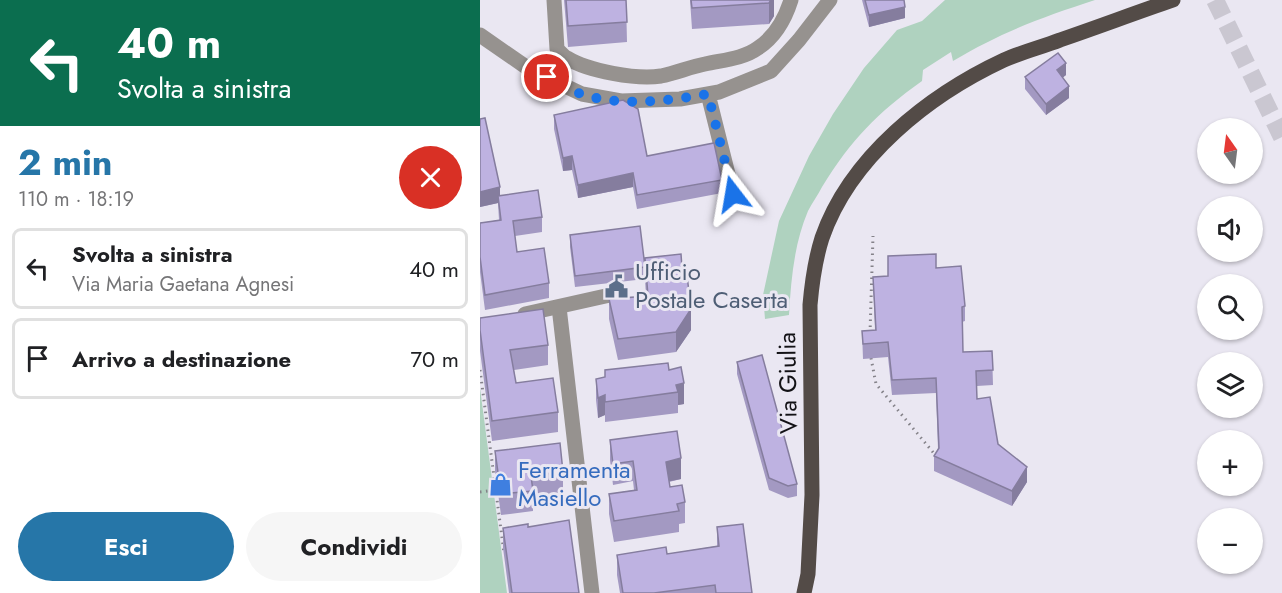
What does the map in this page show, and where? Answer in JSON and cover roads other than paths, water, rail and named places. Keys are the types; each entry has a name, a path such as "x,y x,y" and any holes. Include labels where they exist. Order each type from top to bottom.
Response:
{"main road":[{"name":"Via Giulia","path":"804,593 808,574 812,495 810,305 822,237 832,214 852,182 878,148 910,117 958,86 1005,60 1173,0"}],"street":[{"path":"554,0 557,49 566,58 587,67 643,77 679,72 694,66 742,56 758,49 786,16 791,0"},
{"path":"480,35 529,69 582,94 621,101 680,99 719,92 771,71 830,0"},
{"path":"679,72 680,99"},
{"path":"659,76 659,99"},
{"path":"708,94 733,194"},
{"path":"514,316 619,293"},
{"path":"559,307 592,593"}],"tunnel":[{"path":"1215,0 1282,137"}],"place":[{"name":"Ufficio Postale Caserta","path":"617,286"},
{"name":"Ferramenta Masiello","path":"500,484"}]}
